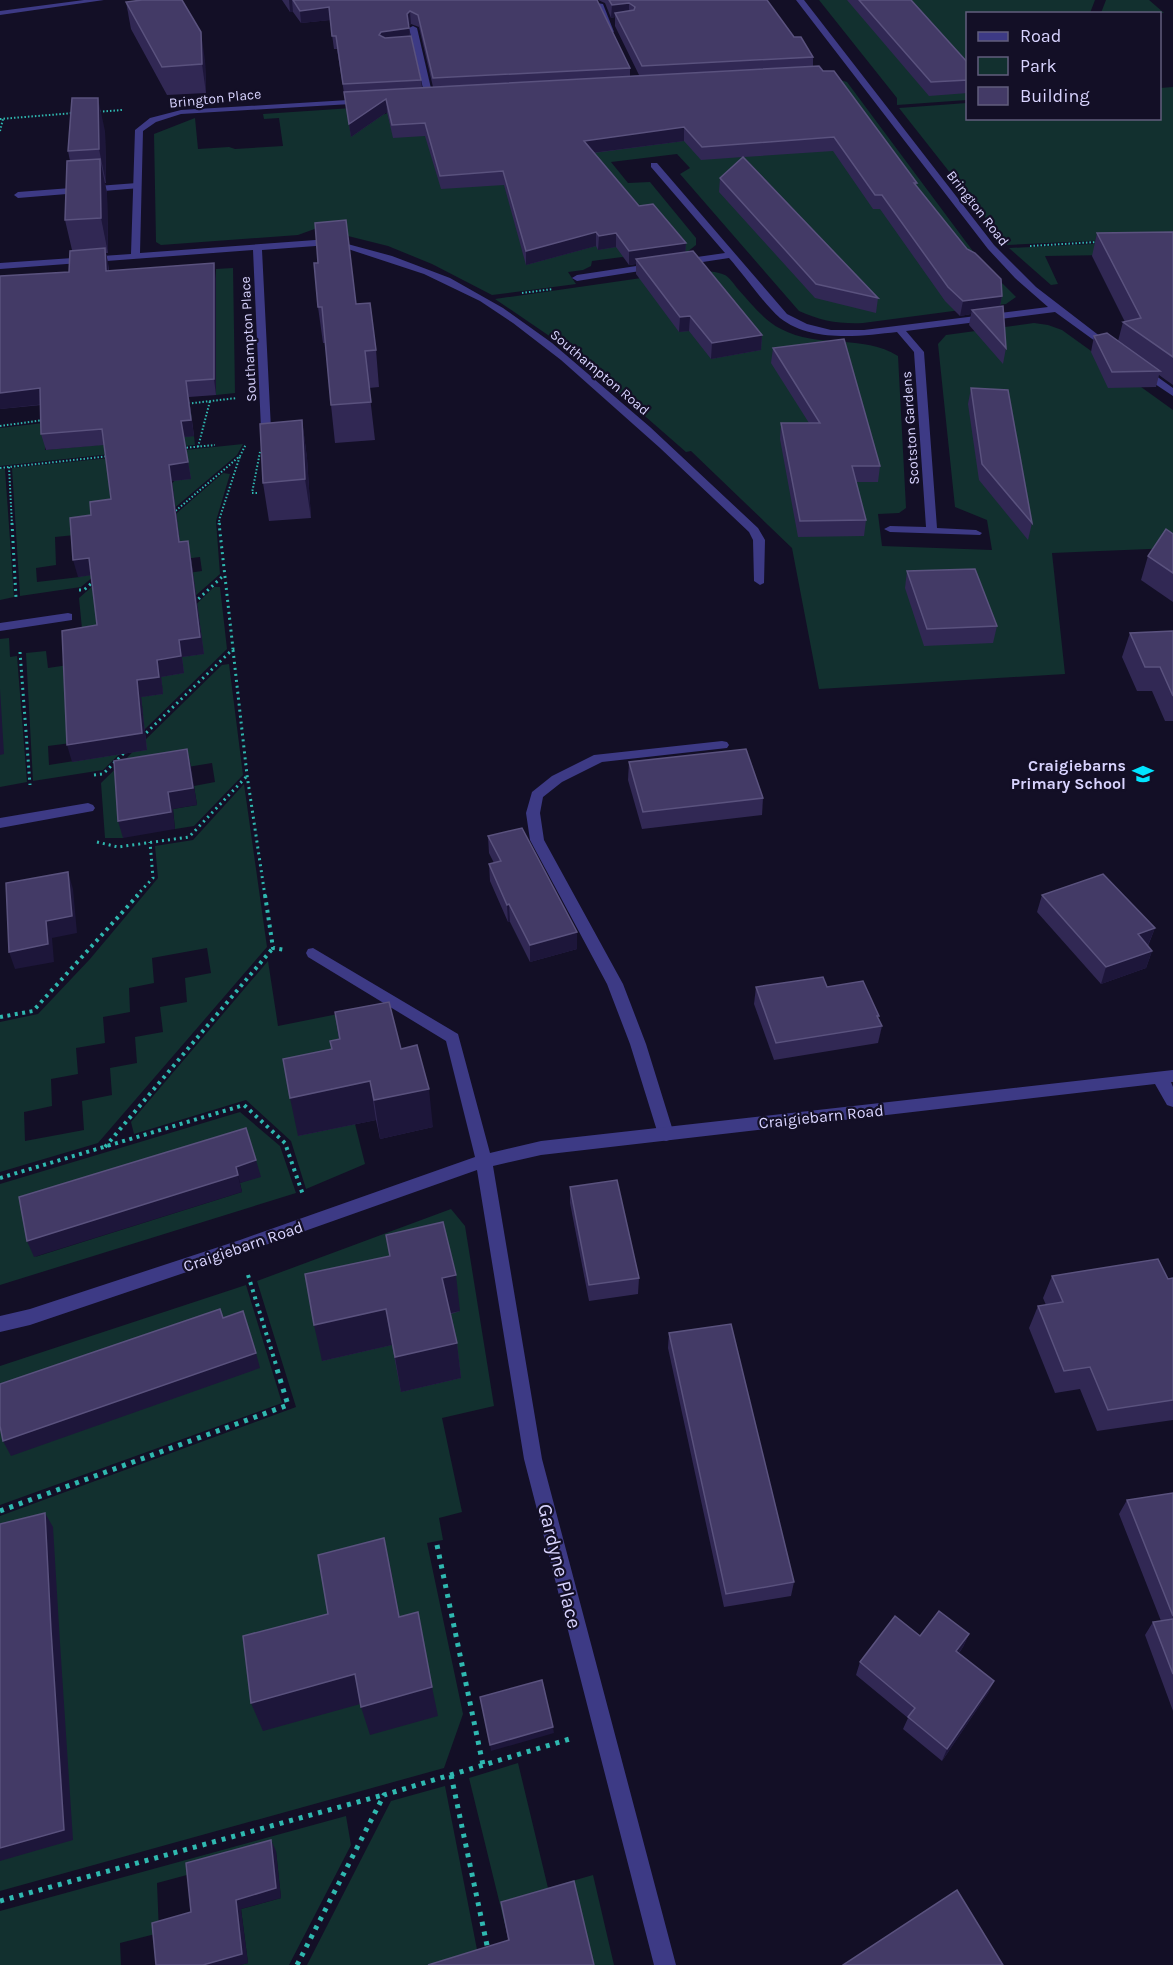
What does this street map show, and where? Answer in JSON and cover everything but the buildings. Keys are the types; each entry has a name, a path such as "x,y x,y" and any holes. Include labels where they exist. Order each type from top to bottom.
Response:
{"street":[{"path":"0,12 17,0"},
{"path":"0,12 100,0"},
{"name":"Brington Road","path":"800,0 991,247 1018,278 1055,309 1119,354"},
{"path":"599,4 617,43"},
{"path":"607,22 618,21"},
{"path":"413,28 429,97"},
{"path":"406,46 417,45"},
{"path":"843,72 855,72"},
{"path":"417,97 440,96"},
{"name":"Brington Place","path":"135,256 139,130 153,120 181,112 370,100"},
{"path":"654,165 784,316 804,326 831,333 864,333 1055,309"},
{"path":"18,195 137,186"},
{"name":"Southampton Road","path":"0,266 329,242 368,250 416,268 483,299 557,351 676,455 754,530 759,540 760,581"},
{"name":"Southampton Place","path":"257,247 266,429"},
{"path":"577,278 730,255"},
{"path":"604,260 613,273"},
{"name":"Scotston Gardens","path":"900,329 919,352 932,531"},
{"path":"1137,367 1173,393"},
{"path":"890,529 976,533"},
{"path":"0,627 68,618"},
{"path":"666,1134 638,1044 615,984 537,840 533,813 537,795 557,779 599,758 722,745"},
{"path":"0,823 88,808"},
{"path":"313,953 453,1038 484,1161"},
{"name":"Craigiebarn Road","path":"0,1324 30,1317 240,1248 484,1161 542,1148 1166,1077 1173,1101"},
{"name":"Gardyne Place","path":"484,1161 533,1459 665,1965"}],"path":[{"path":"92,112 125,110 153,120"},
{"path":"0,131 1,119 81,113"},
{"path":"991,247 1105,242"},
{"path":"483,299 579,285 577,278"},
{"path":"176,405 265,395"},
{"path":"198,447 210,401"},
{"path":"0,426 47,420"},
{"path":"105,1147 273,948 247,775 219,520 240,456 248,441"},
{"path":"175,449 215,445"},
{"path":"257,493 252,493 260,450"},
{"path":"0,468 115,456"},
{"path":"170,515 240,456"},
{"path":"9,467 16,599"},
{"path":"72,591 84,590 101,575"},
{"path":"190,606 224,575"},
{"path":"138,740 232,649"},
{"path":"20,652 30,785"},
{"path":"94,775 103,774 129,749"},
{"path":"97,843 118,847 189,837 247,775"},
{"path":"0,1017 33,1011 153,878 150,842"},
{"path":"273,948 313,953"},
{"path":"0,1178 244,1105 285,1143 311,1222"},
{"path":"0,1510 288,1406 240,1248"},
{"path":"437,1545 483,1765"},
{"path":"0,1901 384,1795 603,1730"},
{"path":"452,1775 489,1954"},
{"path":"297,1965 384,1795"}],"green space":[{"path":"819,0 1095,0 1090,12 966,12 966,100 897,105 897,98"},
{"path":"1106,0 1149,0 1164,13 1161,12 1101,12"},
{"path":"837,79 847,82 981,262 1016,297 1006,304 863,323 830,321 799,311 680,174 690,168 677,154 611,162 628,183 650,182 696,238 696,245 687,252 635,260 622,257 592,261 591,266 583,270 568,272 576,284 492,295 432,264 388,246 348,236 346,230 331,223 298,235 161,245 156,242 154,134 195,118 198,149 229,147 235,149 283,146 279,118 264,119 263,114 352,108 366,115 386,114 390,108"},
{"path":"1173,87 1173,237 1007,245 899,108 966,103 966,120 1161,120 1161,88"},
{"path":"1173,240 1173,254 1045,256 1058,284 1051,285 1009,248"},
{"path":"233,268 235,393 216,395 216,269"},
{"path":"697,270 727,276 763,316 781,329 795,335 825,341 870,345 898,356 906,508 899,513 878,514 882,546 992,550 987,520 955,507 938,344 946,335 1034,323 1062,330 1173,410 1173,548 1052,553 1065,674 819,689 792,548 691,451 686,452 567,348 495,299"},
{"path":"190,406 192,419 45,433 45,450 194,436 195,445 0,466 0,428"},
{"path":"243,444 237,455 81,587 20,596 12,468","holes":["189,466 80,577 37,582 36,568 56,565 55,537 75,535"]},
{"path":"0,469 5,469 14,597 0,600"},
{"path":"223,473 230,474 216,521 220,574 167,621 83,639 79,598","holes":["200,557 202,571 181,574 159,562"]},
{"path":"214,587 220,587 227,649 103,770 33,781 26,653 46,651 48,668 75,664 167,633","holes":["201,637 161,677 163,693 141,697 143,714 99,757 49,765 48,746 71,743"]},
{"path":"9,638 10,657 17,656 27,782 0,787 0,639"},
{"path":"229,664 243,775 194,826 175,829 173,809 197,805 194,786 215,782 212,763 163,771 123,838 105,838 101,783 222,665"},
{"path":"244,784 267,947 98,1143 0,1172 0,1022 38,1014 90,959 158,878 155,846 193,840","holes":["207,948 211,973 185,978 187,1002 160,1007 163,1032 135,1037 137,1063 110,1068 112,1095 82,1101 84,1130 25,1141 24,1112 52,1106 51,1079 78,1074 76,1048 105,1043 103,1017 130,1012 129,988 154,983 152,958"]},
{"path":"268,961 278,1026 358,1010 355,1124 365,1164 306,1189 291,1141 246,1100 134,1134 131,1122"},
{"path":"240,1112 280,1146 296,1193 0,1285 0,1184","holes":["250,1144 260,1176 240,1183 242,1192 35,1257"]},
{"path":"451,1209 465,1226 494,1406 442,1418 462,1512 439,1518 443,1540 427,1543 463,1714 444,1768 0,1891 0,1516 296,1407 257,1281"},
{"path":"246,1285 282,1403 0,1505 0,1366"},
{"path":"518,1763 548,1888 593,1875 614,1965 589,1965 575,1904 505,1925 469,1778"},
{"path":"445,1786 480,1965 307,1965 391,1801"},
{"path":"346,1816 351,1845 289,1965 240,1965 248,1963 241,1909 281,1898 276,1851 157,1883 159,1933 120,1943 121,1965 0,1965 0,1911"}],"place":[{"name":"Craigiebarns Primary School","path":"1143,774"}]}
